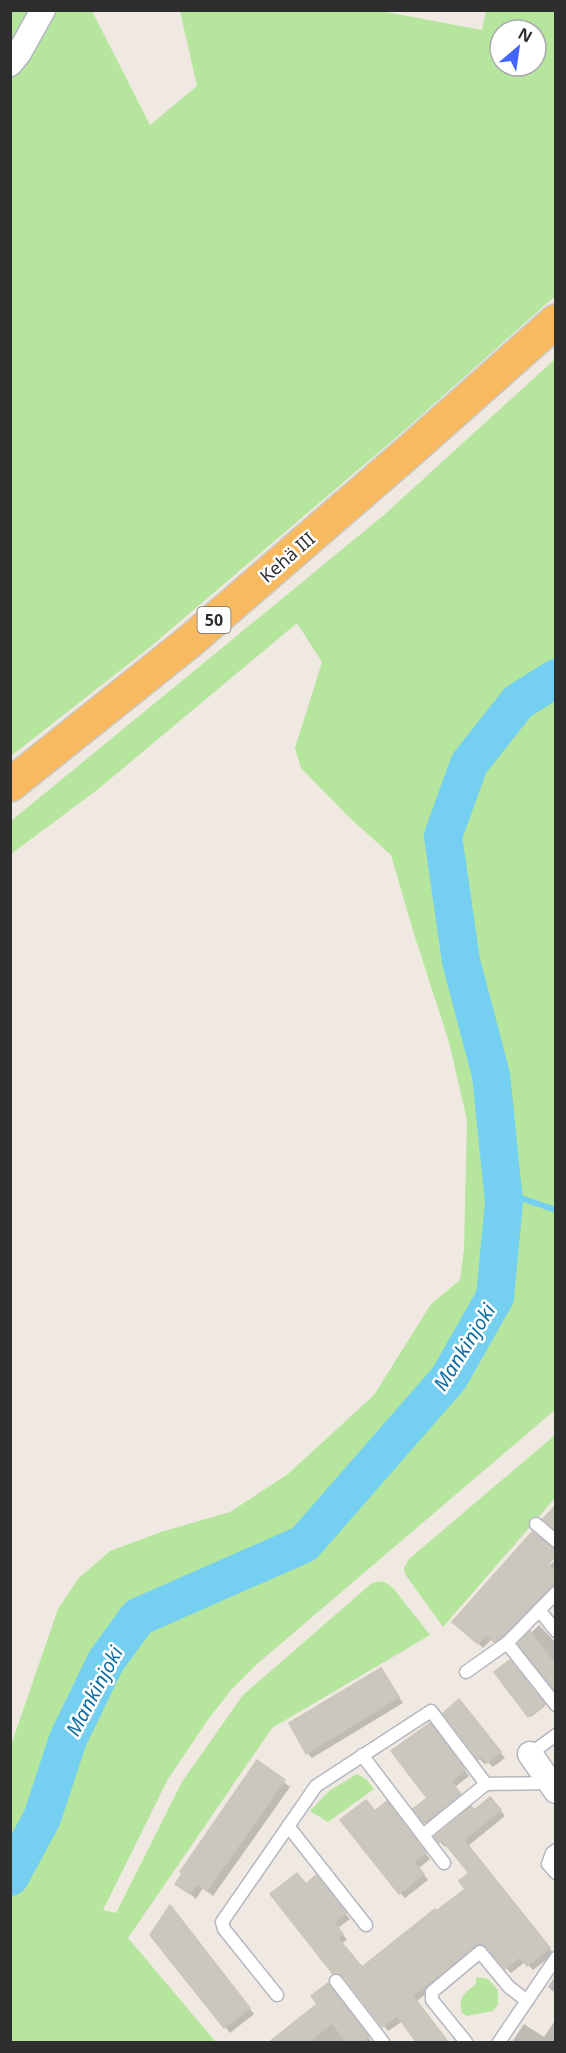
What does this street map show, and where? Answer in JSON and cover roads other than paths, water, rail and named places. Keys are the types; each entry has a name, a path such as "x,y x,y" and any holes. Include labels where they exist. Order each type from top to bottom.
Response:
{"highway":[{"name":"Kehä III","path":"10,785 189,642 412,449 555,321"}],"street":[{"path":"10,64 19,53 43,10"},
{"path":"530,1754 552,1787"}],"lane":[{"path":"537,1524 555,1541"},
{"path":"466,1672 507,1643 555,1593"},
{"path":"539,1610 555,1631"},
{"path":"507,1643 555,1705"},
{"path":"277,1995 224,1929 222,1922 316,1786 431,1711 486,1784"},
{"path":"530,1754 555,1735"},
{"path":"362,1755 444,1863"},
{"path":"423,1835 486,1784 552,1787"},
{"path":"288,1826 366,1925"},
{"path":"555,1850 548,1864 555,1873"},
{"path":"466,2043 432,2000 432,1992 480,1952 509,1987 527,2001"},
{"path":"499,2043 555,1958"},
{"path":"336,1981 383,2043"}],"waterway":[{"name":"Mankinjoki","path":"10,1877 42,1818 68,1739 106,1661 138,1617 304,1544 449,1378 495,1297 504,1202 491,1075 461,961 443,836 469,764 518,702 556,678"},
{"path":"503,1192 556,1210"}]}
